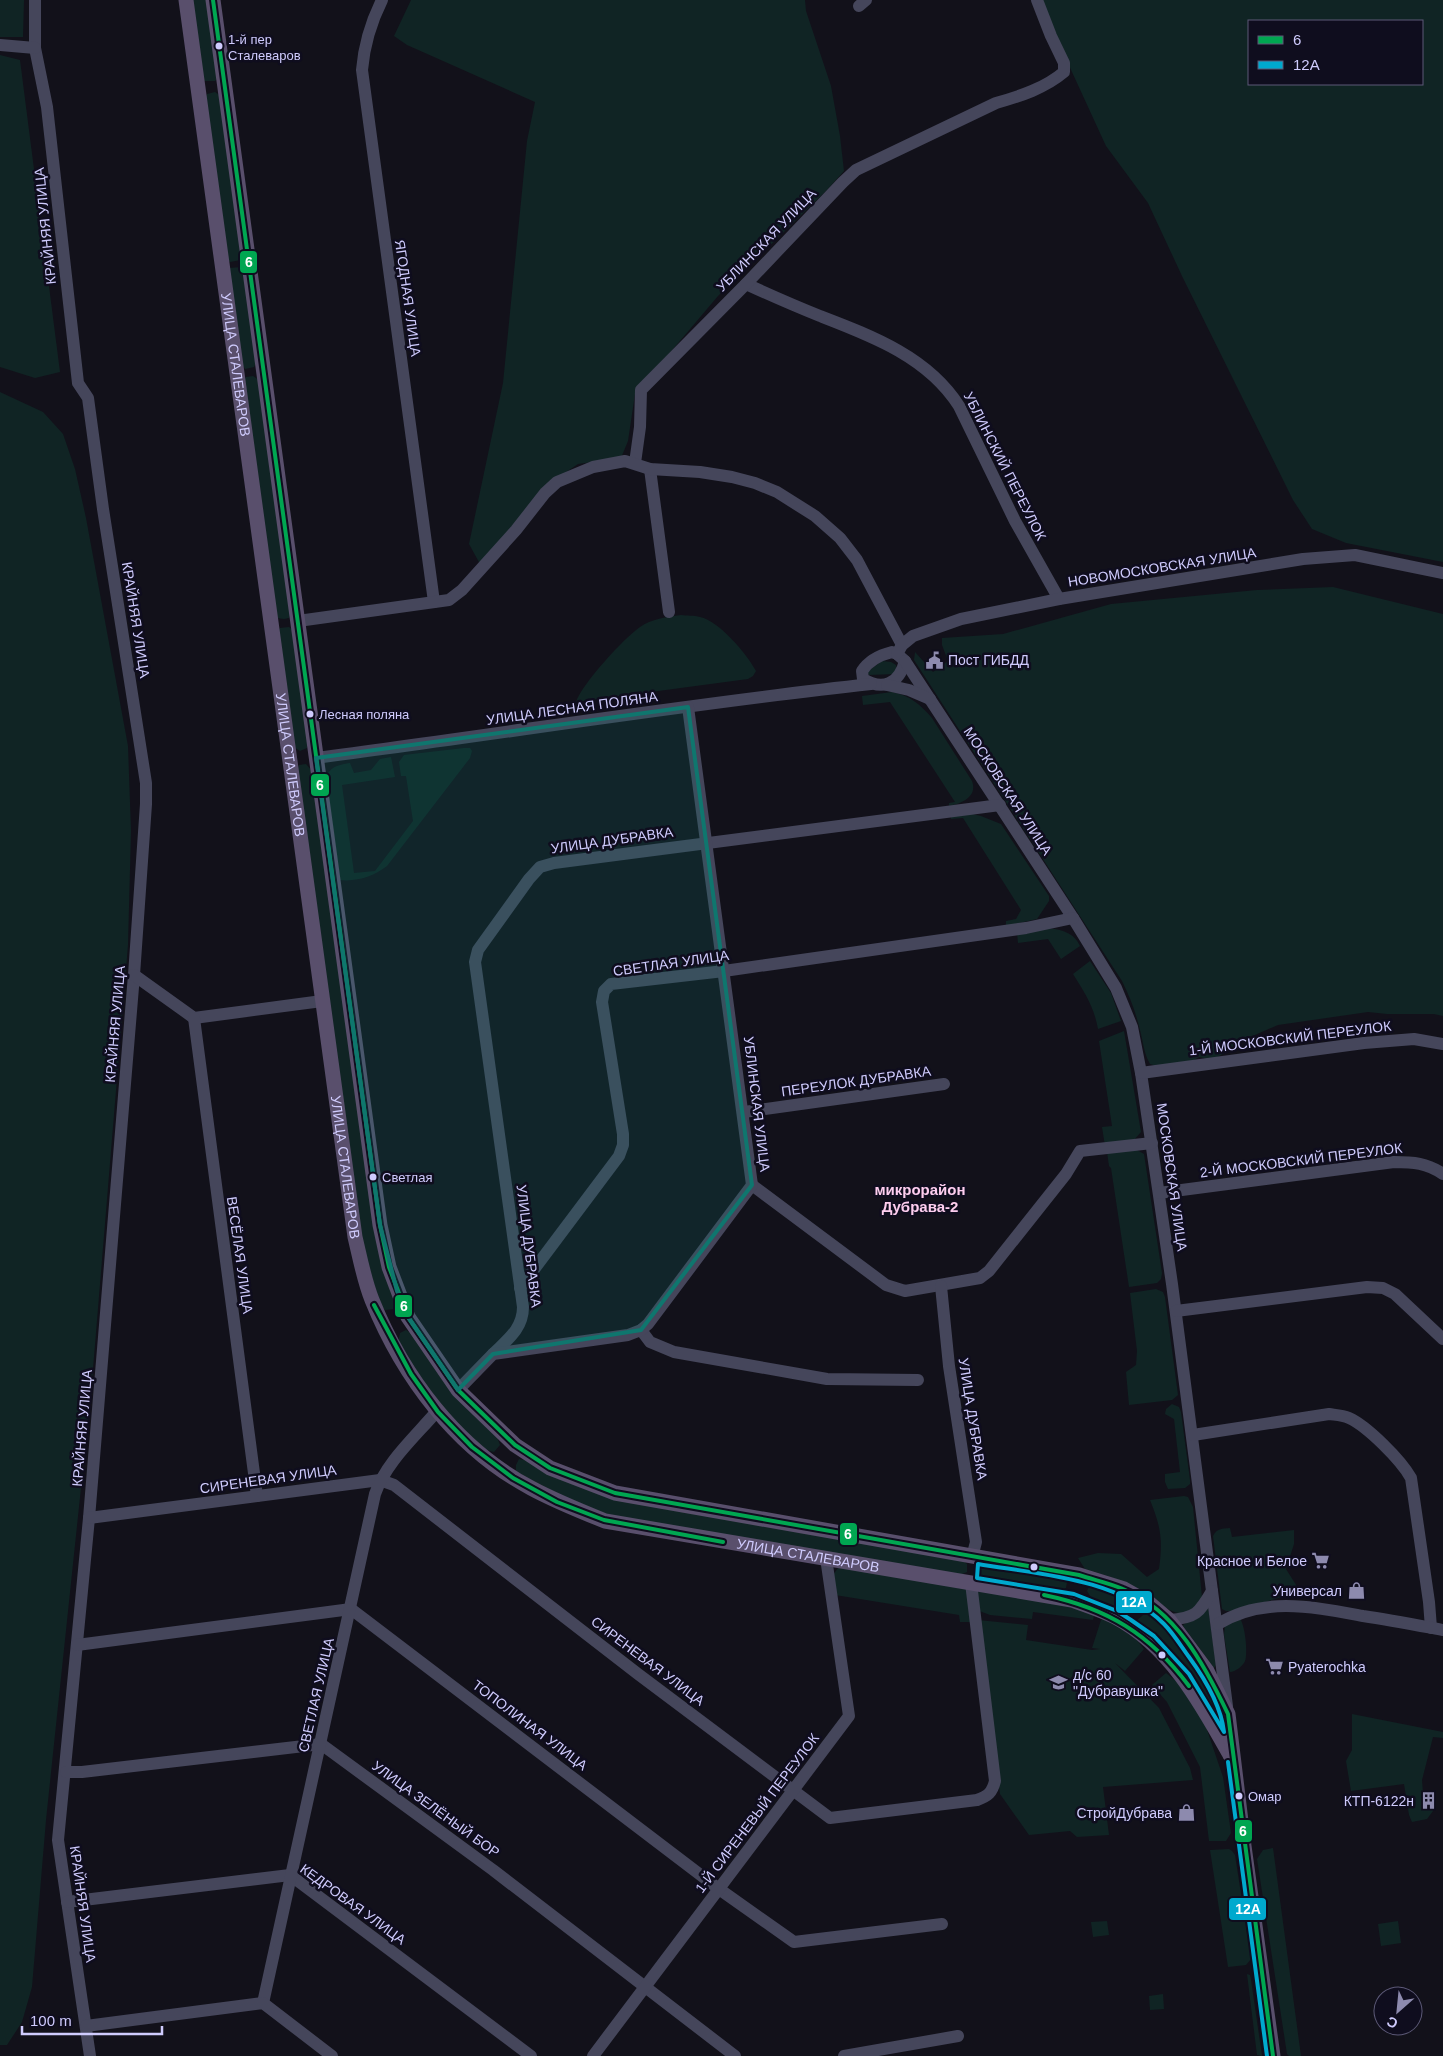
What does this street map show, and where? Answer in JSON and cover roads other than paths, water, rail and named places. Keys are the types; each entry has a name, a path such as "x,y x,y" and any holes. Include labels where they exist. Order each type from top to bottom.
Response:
{"main road":[{"name":"УЛИЦА СТАЛЕВАРОВ","path":"186,0 355,1238 371,1299 407,1368 437,1412 463,1439 498,1467 538,1492 605,1521 1072,1600 1115,1617 1150,1641 1184,1678 1234,1761"},
{"name":"УЛИЦА СТАЛЕВАРОВ","path":"213,0 380,1225 389,1267 408,1317 458,1390 515,1445 550,1468 615,1493 972,1557 1079,1574 1124,1589 1149,1603 1169,1620 1207,1671 1228,1714 1273,2056"},
{"path":"198,90 224,86"},
{"path":"222,265 249,262"},
{"path":"270,624 298,621"},
{"path":"289,760 316,758"},
{"path":"385,1328 408,1317"},
{"path":"498,1467 515,1445"},
{"path":"971,1582 972,1557"},
{"path":"1072,1600 1079,1574"}],"street":[{"name":"КРАЙНЯЯ УЛИЦА","path":"35,0 35,48 47,107 78,383 88,398 146,783 134,975 90,1518 58,1840 90,2056"},
{"name":"ЯГОДНАЯ УЛИЦА","path":"382,0 376,11 364,52 362,70 434,602"},
{"name":"УБЛИНСКАЯ УЛИЦА","path":"634,463 640,427 641,390 856,170 996,103 1021,96 1051,83 1064,72 1064,63 1050,36 1037,0"},
{"path":"0,45 35,48"},
{"name":"УБЛИНСКИЙ ПЕРЕУЛОК","path":"746,284 878,338 917,362 952,394 1015,521 1060,599"},
{"name":"МОСКОВСКАЯ УЛИЦА","path":"298,621 449,600 462,590 516,530 544,493 557,482 593,467 625,461 650,468 700,472 755,483 777,492 815,516 840,538 857,560 901,653 1073,918 1116,988 1132,1027 1152,1143 1176,1311 1212,1591 1218,1624 1228,1714"},
{"path":"650,468 669,612"},
{"name":"НОВОМОСКОВСКАЯ УЛИЦА","path":"901,653 913,636 961,618 1060,599 1302,559 1355,555 1443,573"},
{"name":"УЛИЦА ЛЕСНАЯ ПОЛЯНА","path":"833,688 862,671 873,659 892,652 901,653"},
{"path":"887,685 898,676 901,653"},
{"path":"862,671 863,679 871,684"},
{"name":"УЛИЦА ЛЕСНАЯ ПОЛЯНА","path":"316,758 833,688 871,684 887,685"},
{"path":"887,685 909,690 930,699"},
{"name":"УБЛИНСКАЯ УЛИЦА","path":"641,1330 648,1324 752,1185 744,1112 688,707"},
{"name":"УЛИЦА ДУБРАВКА","path":"493,1354 519,1327 523,1318 475,962 478,950 508,906 540,867 554,863 706,842 1000,805"},
{"name":"СВЕТЛАЯ УЛИЦА","path":"520,1288 619,1156 623,1145 623,1134 602,1002 604,991 611,984 724,971 1017,929 1073,918"},
{"path":"134,975 194,1018 322,1001"},
{"name":"ВЕСЁЛАЯ УЛИЦА","path":"194,1018 257,1496"},
{"name":"1-Й МОСКОВСКИЙ ПЕРЕУЛОК","path":"1141,1073 1364,1043 1414,1040 1443,1044"},
{"name":"ПЕРЕУЛОК ДУБРАВКА","path":"744,1112 944,1084"},
{"path":"752,1185 886,1285 905,1291 980,1278 989,1271 1066,1174 1080,1151 1152,1143"},
{"name":"2-Й МОСКОВСКИЙ ПЕРЕУЛОК","path":"1159,1193 1394,1162 1418,1162 1434,1168 1443,1174"},
{"name":"УЛИЦА ДУБРАВКА","path":"940,1286 976,1542 972,1557"},
{"path":"1176,1311 1367,1287 1383,1288 1395,1294 1443,1339"},
{"path":"458,1390 493,1354 628,1335 641,1330 650,1342 674,1352 828,1379 918,1380"},
{"name":"СВЕТЛАЯ УЛИЦА","path":"263,2003 375,1494 380,1480 388,1467 437,1412"},
{"path":"1193,1434 1329,1414 1350,1418 1403,1464 1412,1478 1427,1584 1437,1629 1305,1606 1266,1607 1231,1616 1218,1624"},
{"name":"СИРЕНЕВАЯ УЛИЦА","path":"90,1518 380,1480 394,1485 622,1662 830,1818 977,1800 987,1797 993,1789 995,1781 971,1582"},
{"name":"1-Й СИРЕНЕВЫЙ ПЕРЕУЛОК","path":"593,2056 849,1716 826,1558"},
{"path":"1169,1620 1184,1619 1195,1615 1212,1591"},
{"path":"77,1645 351,1609"},
{"name":"ТОПОЛИНАЯ УЛИЦА","path":"351,1609 719,1889 794,1942 942,1924"},
{"path":"66,1772 82,1772 321,1744"},
{"name":"УЛИЦА ЗЕЛЁНЫЙ БОР","path":"321,1744 493,1870 735,2056"},
{"name":"КЕДРОВАЯ УЛИЦА","path":"66,1902 290,1874 531,2056"},
{"path":"86,2026 263,2003 332,2056"},
{"path":"844,2056 958,2036"}],"place":[{"name":"1-й пер Сталеваров","path":"219,46"},
{"name":"Пост ГИБДД","path":"934,660"},
{"name":"Лесная поляна","path":"310,714"},
{"name":"Светлая","path":"373,1177"},
{"name":"Красное и Белое","path":"1321,1561"},
{"name":"Универсал","path":"1356,1591"},
{"name":"Pyaterochka","path":"1274,1667"},
{"name":"д/с 60 \"Дубравушка\"","path":"1059,1683"},
{"name":"Омар","path":"1239,1796"},
{"name":"КТП-6122н","path":"1428,1801"},
{"name":"СтройДубрава","path":"1186,1813"}],"district":[{"name":"микрорайон Дубрава-2","path":"920,1198"}]}
